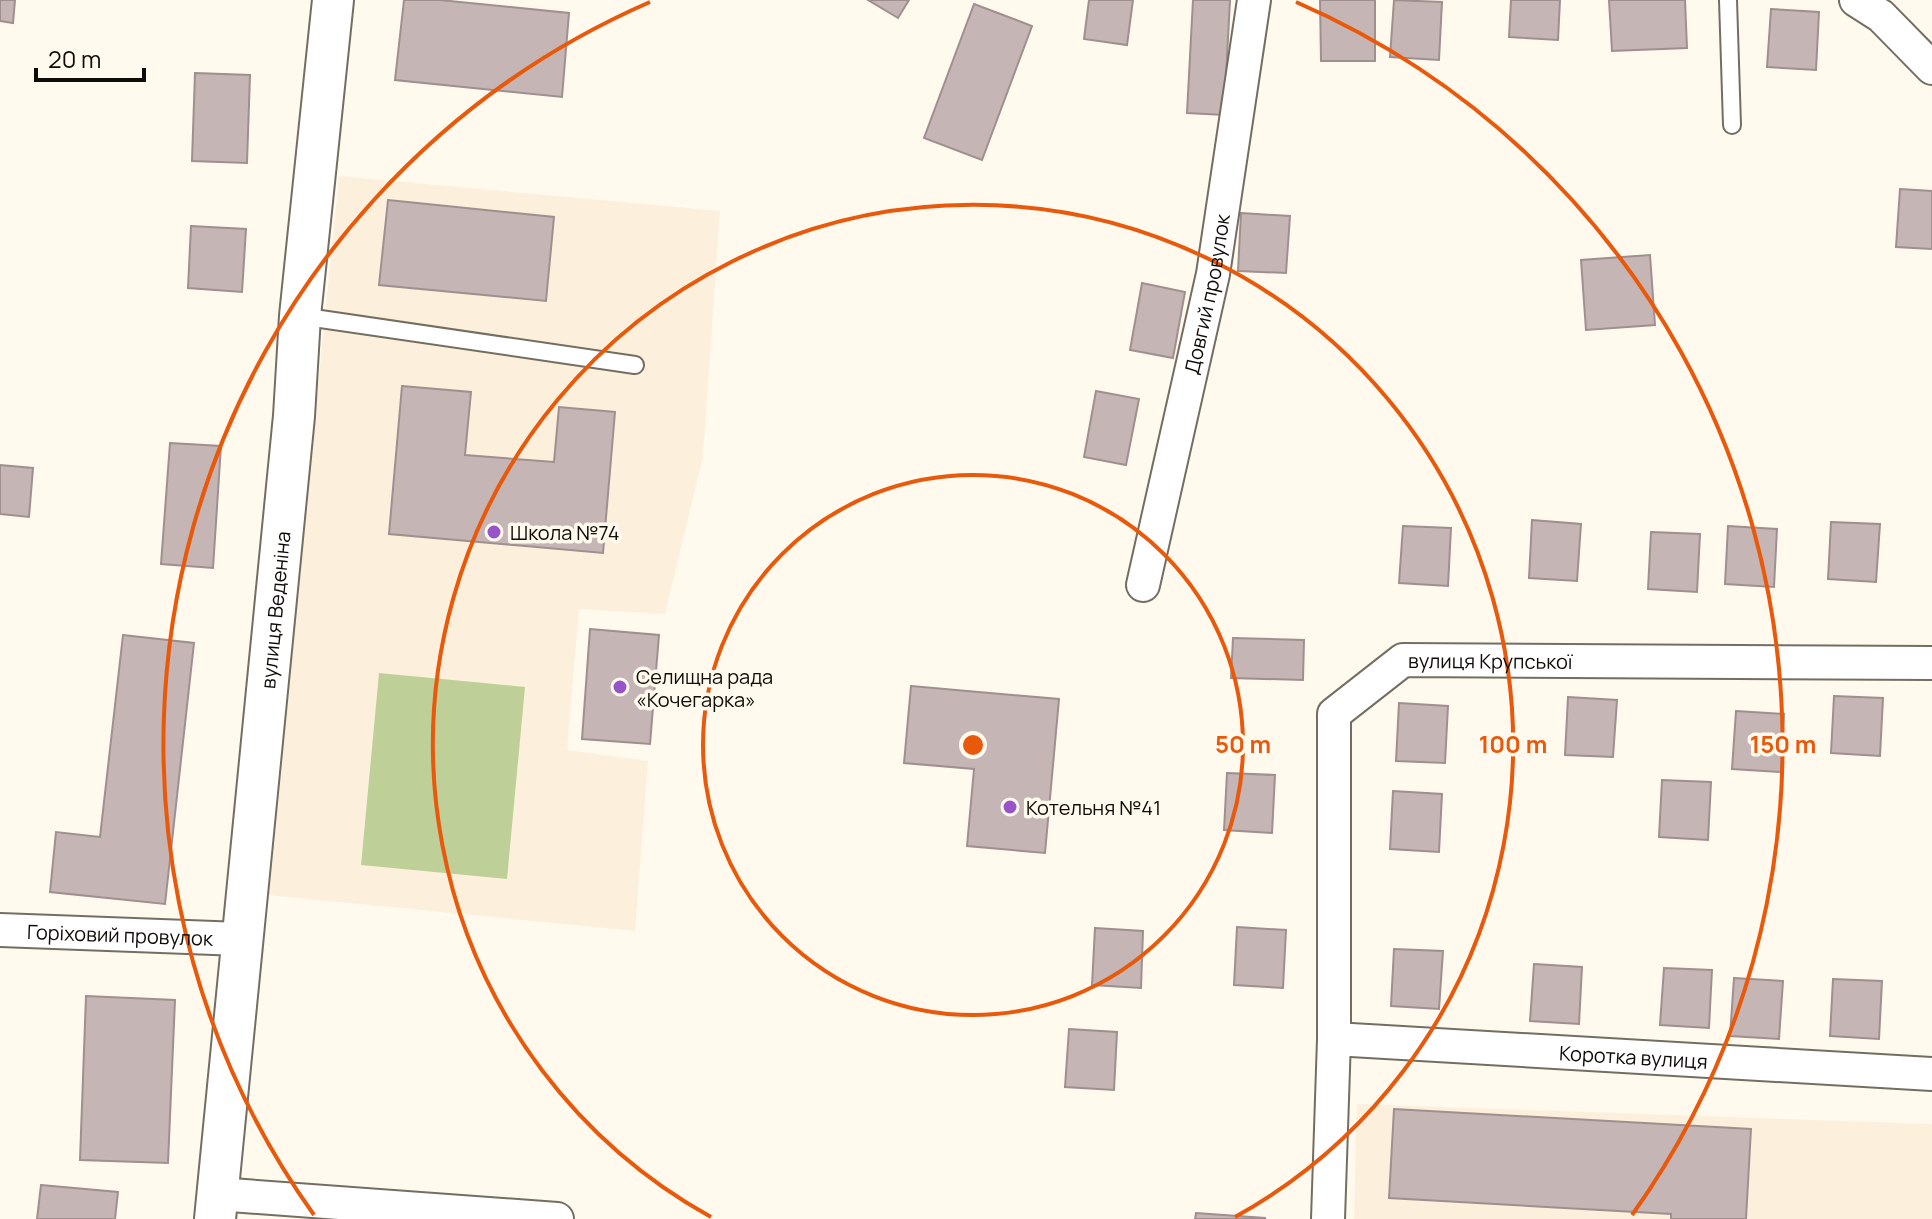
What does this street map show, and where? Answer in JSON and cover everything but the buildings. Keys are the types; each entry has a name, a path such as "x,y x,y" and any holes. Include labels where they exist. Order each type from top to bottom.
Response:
{"street":[{"name":"вулиця Веденіна","path":"216,1207 333,0"},
{"name":"Довгий провулок","path":"1143,585 1213,274 1254,0"},
{"path":"1856,0 1881,16 1932,68"},
{"name":"вулиця Крупської","path":"1328,1219 1334,1039 1334,714 1403,660 1932,663"},
{"name":"Горіховий провулок","path":"0,930 241,939"},
{"name":"Коротка вулиця","path":"1334,1039 1932,1074"},
{"path":"216,1207 557,1219"}],"lane":[{"path":"1728,0 1732,125"},
{"path":"300,316 635,365"}],"shaded area":[{"name":"Школа №74","path":"339,176 720,211 703,456 665,614 579,609 567,750 648,761 635,931 267,895"},
{"path":"1357,1104 1932,1124 1932,1219 1354,1219"}],"green space":[{"path":"379,673 525,687 507,879 361,865"}],"place":[{"name":"Школа №74","path":"494,532"},
{"name":"Селищна рада «Кочегарка»","path":"620,687"},
{"name":"Котельня №41","path":"1010,807"}]}
